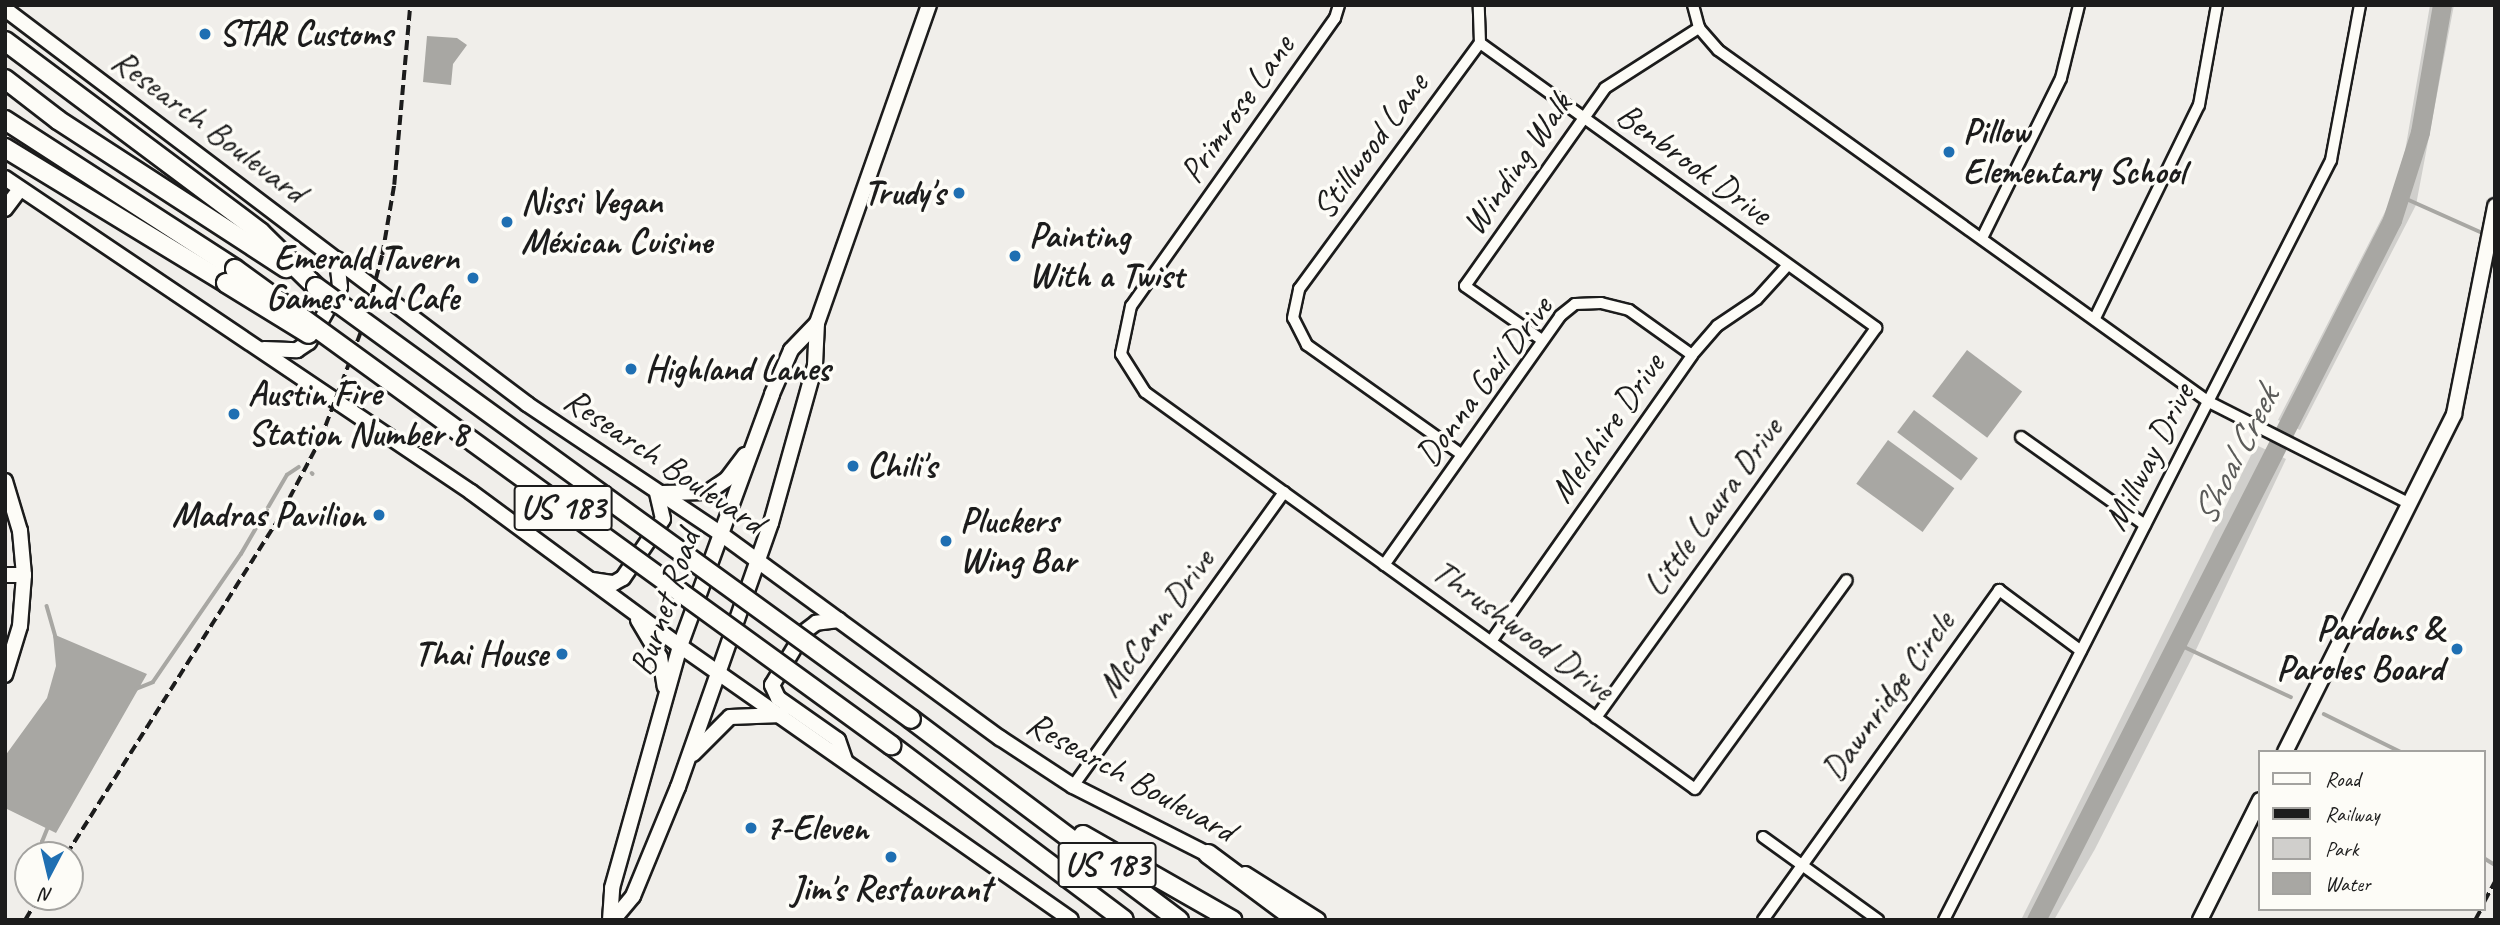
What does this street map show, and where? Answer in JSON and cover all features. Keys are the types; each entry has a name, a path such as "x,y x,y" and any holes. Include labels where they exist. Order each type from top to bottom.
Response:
{"highway":[{"path":"5,41 255,239"},
{"path":"5,79 58,120 255,239"},
{"name":"US 183","path":"5,120 230,276 345,351 891,745 1124,920"},
{"path":"5,148 230,276"},
{"name":"US 183","path":"255,239 316,287 1035,809 1179,920"},
{"path":"1035,809 1232,920"},
{"path":"1208,854 1297,920"}],"main road":[{"name":"Burnet Road","path":"612,920 633,896 686,763 758,561 815,365 817,323 929,5"},
{"name":"Research Boulevard","path":"5,9 527,404 721,534 1000,738 1073,786 1282,894 1318,920"},
{"path":"5,178 471,492 680,646 1071,920"},
{"path":"5,209 20,188"},
{"path":"2286,750 2410,503 2460,396 2495,206"},
{"path":"259,349 297,350 309,342 340,288 337,259"},
{"name":"Burnet Road","path":"612,920 612,888 680,646 752,446 791,350 817,323"},
{"path":"591,580 614,583 623,578 663,519 657,492 708,492 727,479 752,446"},
{"path":"5,481 24,575 20,626 5,675"},
{"path":"5,575 24,575"},
{"path":"634,612 660,657 666,691"},
{"path":"839,620 816,623 804,632 772,685 778,698 838,740 846,760"},
{"path":"686,763 717,725 730,717 782,715"},
{"path":"2200,920 2258,804"}],"street":[{"name":"Primrose Lane","path":"1121,354 1131,306 1335,18 1339,5"},
{"path":"1479,5 1480,43"},
{"path":"1693,5 1699,28 1718,50 2209,402 2410,503"},
{"path":"1982,239 2061,78 2079,5"},
{"path":"2095,318 2199,105 2217,5"},
{"name":"Millway Drive","path":"1944,920 2331,160 2360,5"},
{"name":"Winding Walk","path":"1542,340 1465,286 1605,88 1699,28"},
{"name":"Benbrook Drive","path":"1480,43 1876,328"},
{"name":"Stillwood Lane","path":"1461,454 1307,345 1293,318 1299,289 1480,43"},
{"name":"Melshire Drive","path":"1492,640 1692,355 1717,326 1757,299 1787,266"},
{"name":"Donna Gail Drive","path":"1384,565 1542,340 1560,316 1575,304 1601,303 1629,310 1692,355"},
{"name":"Little Laura Drive","path":"1596,718 1876,328"},
{"name":"Thrushwood Drive","path":"1121,354 1145,392 1695,789 1847,580"},
{"path":"2021,436 2145,525"},
{"name":"McCann Drive","path":"1073,786 1284,492"},
{"name":"Dawnridge Circle","path":"1763,920 1999,590 2081,651"},
{"path":"1763,837 1878,920"}],"green space":[{"path":"2430,5 2454,5 2416,205 2300,430 2278,420 2389,204 2405,151"},
{"path":"2256,445 2286,459 2194,654 2095,849 2054,920 2021,920"}],"water":[{"path":"427,36 457,38 467,45 453,64 451,85 423,82"},
{"path":"1967,350 2022,392 1987,438 1932,396"},
{"path":"1914,410 1978,458 1961,481 1897,432"},
{"path":"1888,440 1954,488 1923,532 1856,484"},
{"path":"53,634 147,674 56,833 5,808 5,756 47,698 56,666"}],"waterway":[{"name":"Shoal Creek","path":"2036,920 2392,220 2420,132 2442,5"},
{"path":"2400,196 2487,235"},
{"path":"136,689 153,682 241,554 287,475 299,467"},
{"path":"47,606 56,638"},
{"path":"2176,643 2291,697"},
{"path":"2324,714 2397,750"},
{"path":"42,841 48,827"},
{"path":"2486,859 2495,865"}],"railway":[{"path":"75,841 275,525 320,440 364,323 382,255 394,185 410,5"},
{"path":"2486,898 2495,881"},
{"path":"25,920 30,911"},
{"path":"2475,920 2480,911"}],"place":[{"name":"STAR Customs","path":"205,34"},
{"name":"Pillow Elementary School","path":"1949,152"},
{"name":"Trudy's","path":"959,193"},
{"name":"Nissi Vegan Méxican Cuisine","path":"507,222"},
{"name":"Painting With a Twist","path":"1015,256"},
{"name":"Emerald Tavern Games and Cafe","path":"473,278"},
{"name":"Highland Lanes","path":"631,369"},
{"name":"Austin Fire Station Number 8","path":"234,414"},
{"name":"Chili's","path":"853,466"},
{"name":"Madras Pavilion","path":"379,515"},
{"name":"Pluckers Wing Bar","path":"946,541"},
{"name":"Pardons & Paroles Board","path":"2457,649"},
{"name":"Thai House","path":"562,654"},
{"name":"7-Eleven","path":"751,828"},
{"name":"Jim's Restaurant","path":"891,857"}]}
